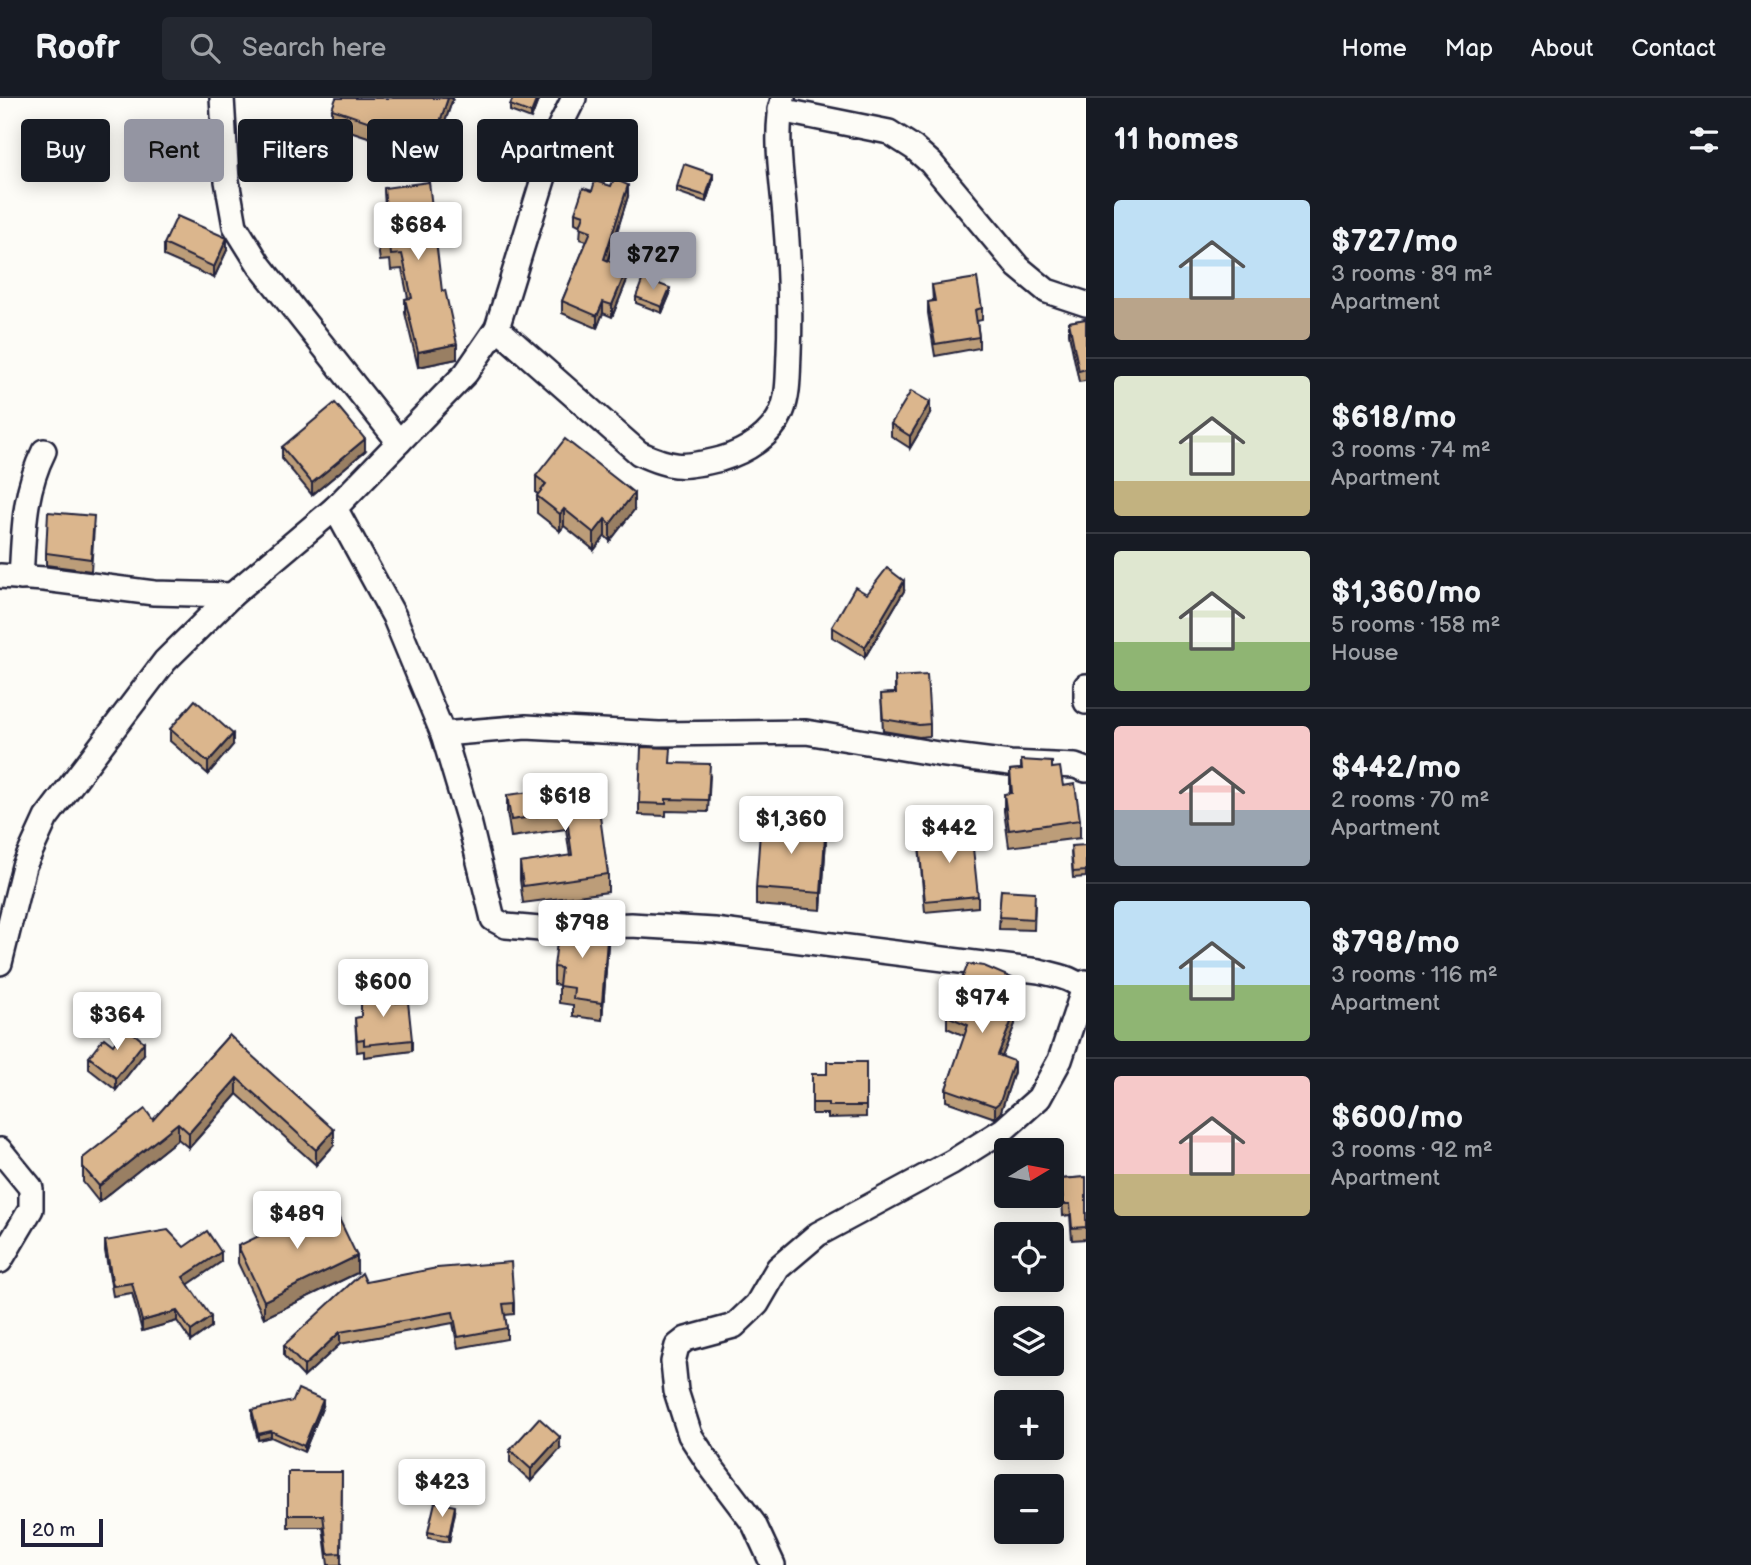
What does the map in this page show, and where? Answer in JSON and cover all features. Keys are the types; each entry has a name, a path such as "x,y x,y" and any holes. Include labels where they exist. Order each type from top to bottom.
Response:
{"street":[{"path":"222,98 227,181 235,226 260,266 399,442"},
{"path":"0,963 24,866 46,818 165,662 232,596 335,508 466,373 497,328 559,128 574,98"},
{"path":"497,328 639,453 666,466 697,465 735,455 767,435 782,412 787,390 790,330 789,259 781,165 781,104 889,132 931,163 1018,267 1047,291 1086,304"},
{"path":"44,451 33,473 27,494 10,577 154,593 232,596"},
{"path":"335,508 394,616 443,734 493,919 506,926 540,929 631,925 714,930 1039,971 1063,977 1085,988 1059,1060 1039,1098 1003,1130 952,1162 818,1234 778,1268 757,1304 734,1326 686,1339 677,1346 673,1363 677,1391 690,1435 754,1524 773,1565"},
{"path":"1086,686 1086,702"},
{"path":"443,734 526,727 659,734 806,732 937,754 1010,763 1075,766 1086,770"},
{"path":"0,1150 31,1188 31,1209 0,1261"}],"building":[{"path":"336,98 448,98 441,119 367,121 332,109"},
{"path":"513,98 537,98 531,113 510,105"},
{"path":"684,164 713,174 706,196 677,187"},
{"path":"429,182 442,291 445,290 457,344 418,352 405,299 412,298 402,254 391,255 390,245 380,246 375,210 386,209 384,188"},
{"path":"595,182 611,186 613,182 628,185 604,259 627,269 612,305 603,302 597,316 562,301 591,231 580,227 584,215 575,212 583,188 592,191"},
{"path":"177,216 227,238 214,267 164,244"},
{"path":"643,278 670,288 662,307 636,297"},
{"path":"977,278 982,308 975,310 979,337 935,344 928,302 935,301 932,285"},
{"path":"1086,319 1086,369 1079,371 1069,322"},
{"path":"911,391 930,402 910,436 891,424"},
{"path":"335,403 365,439 312,483 282,447"},
{"path":"565,439 634,493 610,524 605,519 594,533 564,509 560,514 537,496 546,484 536,476"},
{"path":"48,512 94,516 91,559 46,553"},
{"path":"887,568 904,581 865,647 832,627 855,587 867,594"},
{"path":"927,675 930,724 919,725 883,719 881,694 896,693 895,677"},
{"path":"195,700 233,734 208,762 170,729"},
{"path":"641,747 671,748 670,763 710,764 708,800 666,799 666,804 639,803"},
{"path":"1021,760 1052,762 1052,768 1060,767 1063,786 1075,784 1080,820 1009,830 1004,794 1012,793 1010,770 1022,769"},
{"path":"591,784 594,802 598,802 608,874 523,886 520,863 572,855 566,812 511,820 507,795"},
{"path":"761,818 826,823 821,893 756,888"},
{"path":"971,829 978,896 925,901 919,845 928,844 927,831"},
{"path":"1086,845 1086,871 1073,872 1071,846"},
{"path":"1001,890 1035,892 1034,919 999,917"},
{"path":"559,925 608,927 602,1003 573,999 574,988 559,986 561,968 554,967"},
{"path":"968,964 984,966 1012,978 1001,1006 1015,1012 998,1055 1014,1061 1000,1102 995,1106 946,1089 968,1025 947,1016"},
{"path":"394,989 396,1003 408,1002 412,1040 364,1045 364,1039 357,1040 355,1018 361,1017 361,993"},
{"path":"126,1027 144,1042 116,1078 89,1057 104,1038 113,1045"},
{"path":"229,1035 334,1130 316,1150 237,1078 189,1133 178,1123 99,1186 83,1167 83,1158 145,1109 153,1120"},
{"path":"827,1062 866,1062 866,1106 828,1106 828,1103 812,1103 812,1074 827,1074"},
{"path":"1086,1177 1086,1227 1072,1228 1070,1204 1064,1204 1064,1179"},
{"path":"331,1202 357,1256 264,1301 238,1246"},
{"path":"168,1230 184,1247 207,1231 221,1252 183,1277 211,1317 191,1331 177,1311 142,1321 132,1283 113,1286 105,1241"},
{"path":"511,1262 514,1303 503,1304 507,1328 458,1337 453,1312 340,1332 304,1366 284,1345 362,1273 366,1282 437,1268"},
{"path":"298,1389 323,1400 304,1446 271,1431 258,1434 252,1410 293,1401"},
{"path":"539,1418 560,1437 531,1469 510,1450"},
{"path":"288,1472 342,1472 341,1553 328,1554 323,1515 288,1515"},
{"path":"435,1502 455,1506 449,1536 428,1532"}]}
